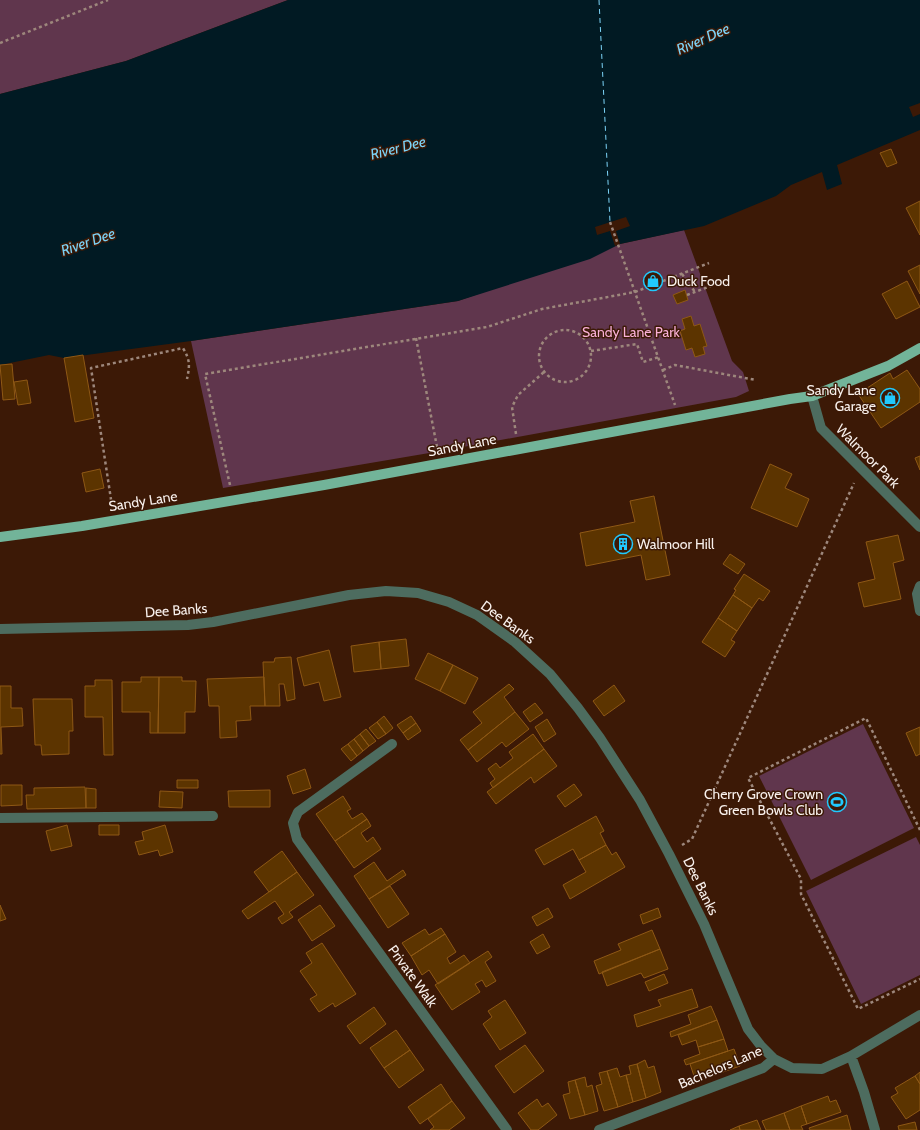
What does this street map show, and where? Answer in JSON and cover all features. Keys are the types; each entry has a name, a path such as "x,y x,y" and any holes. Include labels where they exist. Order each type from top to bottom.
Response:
{"main road":[{"name":"Sandy Lane","path":"0,537 233,501 812,396 888,366 920,348"}],"street":[{"name":"Walmoor Park","path":"812,396 821,428 920,527"},
{"path":"920,586 917,594 920,611"},
{"name":"Dee Banks","path":"0,630 188,625 213,622 348,594 386,591 418,593 449,602 478,615 514,642 550,674 600,738 640,800 670,854 704,924 748,1029 761,1046 774,1059"},
{"name":"Private Walk","path":"392,744 298,812 293,823 297,839 507,1130"},
{"path":"0,818 213,816"},
{"name":"Bachelors Lane","path":"599,1130 763,1068 774,1059 792,1068 822,1069 851,1056 920,1015"},
{"path":"851,1056 864,1092 875,1130"}],"path":[{"path":"0,43 108,0"},
{"path":"610,222 680,419"},
{"path":"233,501 205,374 487,327 542,309 635,292 709,263"},
{"path":"682,274 695,292"},
{"path":"687,295 716,284"},
{"path":"566,330 582,336 591,351 591,361 587,370 581,377 573,381 555,381 544,372 539,360 539,351 542,342 548,336 557,331 566,330"},
{"path":"416,338 440,464"},
{"path":"591,351 637,344 643,362 659,357"},
{"path":"114,520 91,368 183,348 188,357 190,367 187,379"},
{"path":"663,370 675,365 756,380"},
{"path":"519,449 512,407 518,395 544,372"},
{"path":"670,854 692,839 860,468"},
{"path":"920,830 866,718 748,778 801,879 801,894 858,1010 920,978"}],"green space":[{"path":"0,0 288,0 126,61 0,94"},
{"name":"Sandy Lane Park","path":"684,230 732,361 743,372 749,391 736,397 441,451 223,488 191,341 458,301 620,244"},
{"name":"Cherry Grove Crown Green Bowls Club","path":"863,724 914,828 811,880 759,776"},
{"path":"916,837 920,845 920,975 861,1004 806,891"}],"water":[{"name":"River Dee","path":"288,0 920,0 920,130 837,165 842,184 827,190 822,172 791,185 776,196 704,226 620,244 590,259 458,301 191,341 64,358 49,355 0,365 0,94 126,61"}],"pier":[{"path":"920,103 920,114 913,117 909,107"},
{"path":"626,217 630,226 616,231 620,244 615,246 610,231 597,235 595,227"}],"building":[{"path":"891,149 897,163 887,167 880,153"},
{"path":"920,201 920,235 906,208"},
{"path":"920,265 920,294 908,271"},
{"path":"907,281 920,307 896,319 882,294"},
{"path":"685,290 688,300 677,304 673,295"},
{"path":"691,316 694,326 700,324 707,346 703,347 705,354 695,357 692,348 686,350 680,331 685,329 682,319"},
{"path":"83,355 94,418 75,422 64,358"},
{"path":"12,364 15,399 3,400 0,365"},
{"name":"Sandy Lane Garage","path":"907,370 920,389 920,402 881,428 858,394 890,373 893,379"},
{"path":"27,380 31,403 18,405 14,382"},
{"path":"920,456 920,470 915,458"},
{"path":"770,464 792,474 785,488 809,499 797,527 751,508"},
{"path":"100,469 104,488 86,492 82,473"},
{"name":"Walmoor Hill","path":"654,496 670,575 646,580 641,555 586,566 580,533 635,522 630,501"},
{"path":"898,535 904,560 893,563 901,599 864,607 858,583 875,579 866,542"},
{"path":"730,554 745,564 738,574 723,564"},
{"path":"744,574 770,591 763,601 759,598 752,608 733,595 736,590 734,589"},
{"path":"733,595 752,608 737,631 718,618"},
{"path":"718,618 737,631 731,640 735,642 725,657 702,642"},
{"path":"406,639 409,666 381,669 379,642"},
{"path":"379,642 381,669 354,672 351,646"},
{"path":"329,650 341,697 324,701 319,682 304,686 297,658"},
{"path":"428,653 453,665 440,691 415,679"},
{"path":"291,657 295,699 287,701 284,684 279,684 280,706 265,706 263,662 274,662 275,658"},
{"path":"453,665 478,678 465,704 440,691"},
{"path":"141,677 159,677 158,733 150,733 150,712 122,712 122,682 141,682"},
{"path":"159,677 182,677 182,681 196,681 195,712 185,712 185,733 158,733"},
{"path":"264,677 265,706 250,706 251,720 236,721 237,737 220,738 219,706 209,706 207,679"},
{"path":"95,680 112,680 113,755 104,755 103,717 85,717 85,686 95,686"},
{"path":"509,684 514,689 504,697 515,712 468,750 460,740 482,723 473,712"},
{"path":"614,685 625,701 604,716 593,701"},
{"path":"0,686 11,686 11,708 22,708 23,726 1,727 2,754 0,754"},
{"path":"33,699 72,699 73,731 69,731 69,754 42,755 41,745 35,745"},
{"path":"535,703 543,713 530,722 523,712"},
{"path":"515,712 529,729 506,747 502,742 477,762 468,750"},
{"path":"384,716 393,728 386,734 377,722"},
{"path":"411,716 416,723 403,733 397,725"},
{"path":"547,719 556,734 544,742 535,727"},
{"path":"377,722 386,734 378,739 369,728"},
{"path":"416,723 421,731 408,740 403,733"},
{"path":"920,727 920,754 916,756 906,733"},
{"path":"366,729 376,741 369,746 360,734"},
{"path":"360,734 369,746 363,751 354,739"},
{"path":"533,734 544,749 493,788 490,783 495,779 488,769 496,763 500,768 513,758 509,752"},
{"path":"354,739 363,751 357,756 348,744"},
{"path":"348,744 357,756 351,761 341,749"},
{"path":"544,749 557,766 534,783 531,777 496,804 487,792"},
{"path":"305,769 311,788 293,794 287,776"},
{"path":"177,780 198,780 198,788 177,788"},
{"path":"574,784 582,795 565,807 557,796"},
{"path":"1,785 22,785 22,805 1,806"},
{"path":"85,787 86,808 27,809 26,795 34,795 34,788"},
{"path":"86,788 96,789 96,808 86,808"},
{"path":"270,790 270,807 229,807 228,791"},
{"path":"160,791 183,792 182,808 159,807"},
{"path":"343,796 351,809 347,811 352,819 362,813 367,819 335,841 316,814"},
{"path":"596,816 604,831 600,833 606,845 579,860 573,849 544,865 535,850"},
{"path":"367,819 371,826 361,833 367,842 373,837 381,849 354,868 335,841"},
{"path":"67,825 72,846 51,851 46,831"},
{"path":"99,825 119,825 119,835 99,835"},
{"path":"165,825 173,852 160,856 158,850 139,855 135,842 144,840 142,832"},
{"path":"606,845 612,855 616,852 625,867 570,899 563,885 586,872 579,860"},
{"path":"282,851 297,872 269,892 254,872"},
{"path":"374,862 387,881 403,870 406,875 369,899 354,876"},
{"path":"297,872 314,895 289,912 293,917 282,924 278,918 284,914 275,901 248,919 242,911"},
{"path":"390,886 409,914 388,928 369,899"},
{"path":"0,905 6,919 0,921"},
{"path":"320,905 335,926 312,941 298,920"},
{"path":"548,908 553,917 537,926 532,917"},
{"path":"658,908 661,917 643,924 640,915"},
{"path":"441,928 445,934 411,956 402,943 425,929 429,935"},
{"path":"652,930 660,949 599,974 594,961 621,950 618,944"},
{"path":"445,934 456,952 447,958 450,964 464,955 470,963 438,984 429,970 422,975 411,956"},
{"path":"543,934 550,947 537,954 530,942"},
{"path":"322,943 356,994 335,1007 333,1003 319,1012 310,999 317,995 300,971 312,963 306,953"},
{"path":"660,949 668,969 644,978 641,973 607,986 602,972"},
{"path":"488,951 492,957 485,962 496,981 486,987 482,980 475,984 480,992 452,1010 435,985"},
{"path":"664,974 668,983 649,991 645,982"},
{"path":"692,989 698,1007 637,1027 634,1015 661,1006 658,1000"},
{"path":"505,1000 526,1033 500,1050 483,1024 492,1017 488,1011"},
{"path":"711,1006 717,1020 671,1037 670,1032 691,1024 688,1015"},
{"path":"374,1007 386,1024 360,1044 347,1026"},
{"path":"717,1020 724,1039 698,1047 696,1040 682,1045 678,1035"},
{"path":"396,1030 410,1050 384,1068 370,1048"},
{"path":"724,1039 728,1051 686,1065 684,1060 700,1054 698,1047"},
{"path":"525,1045 544,1071 514,1093 495,1066"},
{"path":"734,1049 740,1066 709,1077 707,1072 694,1076 690,1064"},
{"path":"410,1050 424,1070 399,1088 384,1068"},
{"path":"645,1060 648,1068 654,1066 661,1092 646,1098 637,1064"},
{"path":"637,1064 646,1098 633,1102 626,1075 631,1074 629,1066"},
{"path":"617,1068 620,1077 626,1075 633,1102 618,1107 607,1071"},
{"path":"607,1071 618,1107 604,1111 596,1086 602,1084 599,1073"},
{"path":"920,1072 920,1084 915,1076"},
{"path":"915,1076 920,1084 920,1110 906,1119 891,1097 898,1093 895,1088"},
{"path":"585,1077 587,1087 592,1085 598,1111 585,1115 575,1080"},
{"path":"575,1080 585,1115 570,1119 563,1095 570,1093 568,1082"},
{"path":"441,1084 452,1101 420,1124 408,1107"},
{"path":"828,1096 830,1102 836,1100 841,1112 807,1124 801,1106"},
{"path":"537,1099 542,1107 548,1103 557,1115 538,1130 531,1130 518,1113"},
{"path":"452,1101 465,1118 449,1130 430,1130 434,1127 428,1119"},
{"path":"801,1106 807,1124 801,1126 803,1130 790,1130 784,1113"},
{"path":"784,1113 790,1130 766,1130 762,1121"},
{"path":"847,1115 851,1130 810,1130 809,1128"},
{"path":"757,1120 761,1130 740,1130 739,1126"},
{"path":"915,1122 917,1130 899,1130 898,1126"},
{"path":"739,1126 740,1130 730,1130"}],"ferry route":[{"path":"599,0 610,222"}],"place":[{"name":"Duck Food","path":"653,281"},
{"name":"Sandy Lane Garage","path":"890,398"},
{"name":"Walmoor Hill","path":"623,544"},
{"name":"Cherry Grove Crown Green Bowls Club","path":"837,802"}]}
